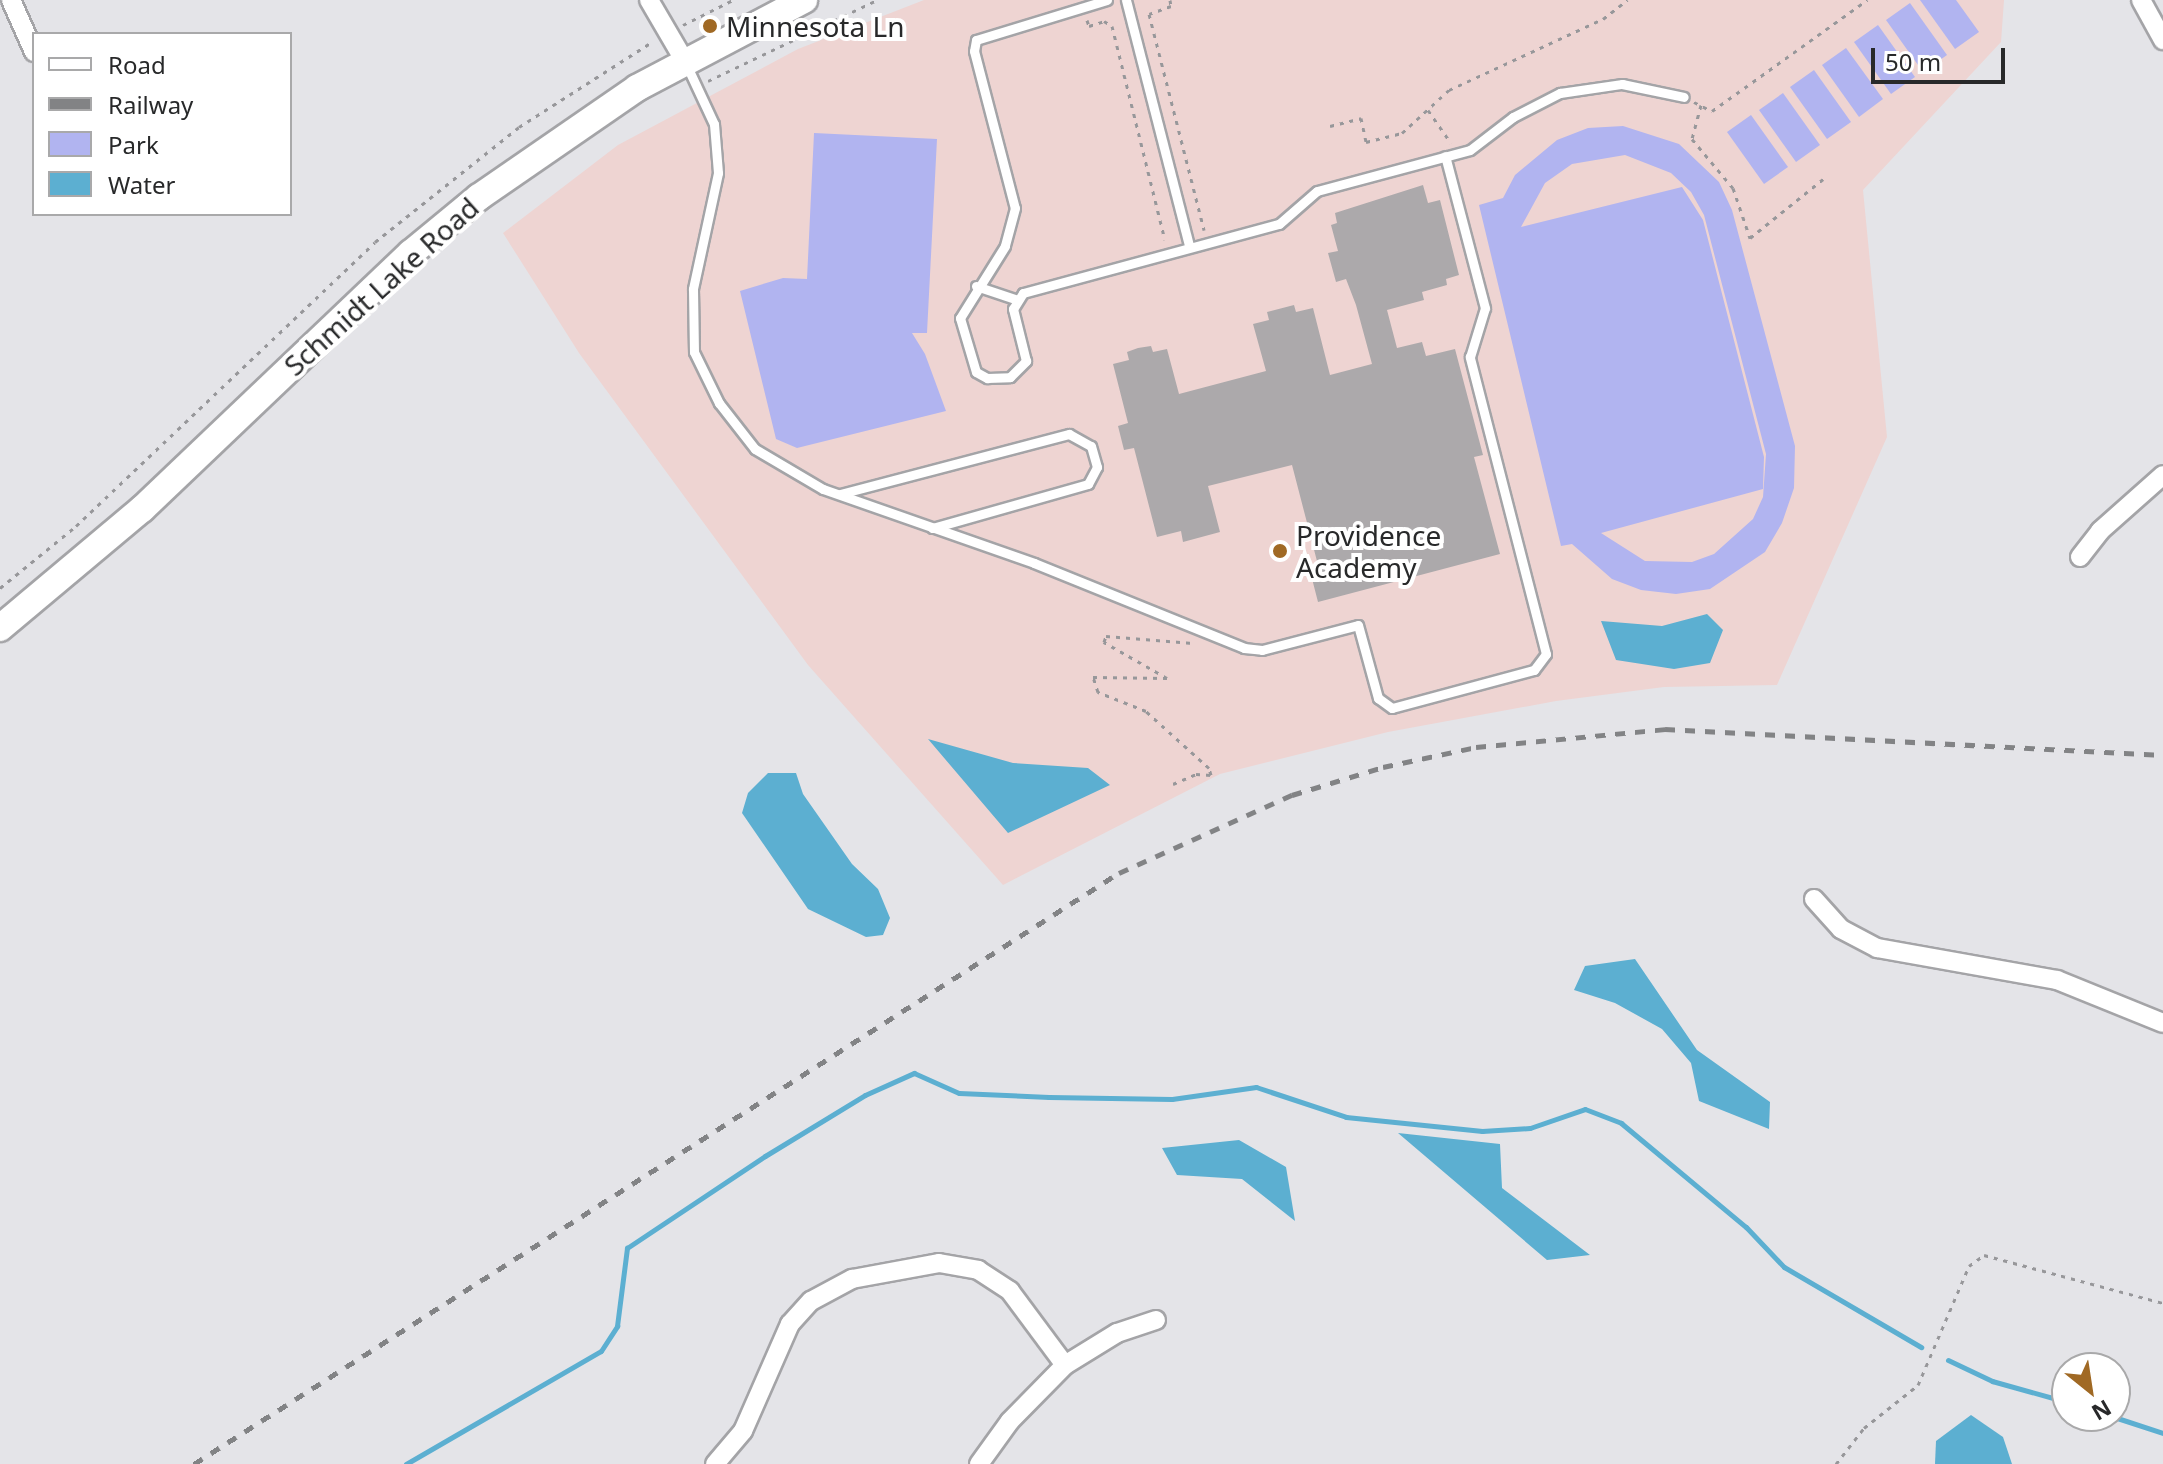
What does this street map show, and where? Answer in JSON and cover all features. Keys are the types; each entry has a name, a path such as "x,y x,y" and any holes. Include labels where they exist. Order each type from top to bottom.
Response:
{"street":[{"path":"11,0 32,47"},
{"path":"649,0 684,60"},
{"name":"Schmidt Lake Road","path":"0,628 142,509 411,253 561,139 684,60 804,0"},
{"path":"2141,0 2163,40"},
{"path":"2080,557 2163,475"},
{"path":"1814,899 1841,929 1877,948 2057,980 2163,1023"},
{"path":"715,1464 743,1431 790,1324 823,1292 852,1279 939,1263 978,1270 1010,1291 1065,1365"},
{"path":"979,1464 1010,1421 1065,1365 1117,1333 1156,1320"}],"lane":[{"path":"1015,299 1013,309 1026,361 1010,377 987,378 976,372 960,318 976,286 1005,246 1015,208 974,51 976,40 1107,0"},
{"path":"1126,0 1189,246"},
{"path":"684,60 714,124 718,173 693,289 694,352 719,403 755,449 839,495 1201,631 1262,650 1358,625 1378,698 1392,708 1534,670 1546,654 1470,357 1485,308 1451,155"},
{"path":"976,286 1015,299 1290,219 1317,191 1451,155 1484,142 1513,117 1560,93 1622,84 1684,97"},
{"path":"839,495 1069,434 1091,446 1097,467 1088,484 932,528"}],"path":[{"path":"698,88 720,72 877,0"},
{"path":"1170,0 1171,6 1149,14 1202,212"},
{"path":"1330,126 1361,118 1366,142 1411,129 1449,90 1603,19 1627,0"},
{"path":"1684,97 1712,111 1867,0"},
{"path":"1083,7 1089,26 1104,21 1112,26 1163,231"},
{"path":"1701,105 1692,139 1733,188 1750,238 1823,179"},
{"path":"1428,110 1451,155"},
{"path":"1173,784 1196,774 1211,775 1209,768 1146,711 1098,692 1093,677 1167,678 1104,642 1106,636 1195,644 1201,631"},
{"path":"1836,1464 1864,1428 1918,1385 1969,1266 1984,1255 2163,1303"}],"shaded area":[{"name":"Providence Academy","path":"924,0 2004,0 2001,42 1863,190 1887,437 1777,685 1664,687 1556,701 1388,732 1220,774 1003,885 808,665 579,353 503,233 618,145 798,49"}],"green space":[{"path":"1920,0 1956,0 1979,32 1955,49"},
{"path":"1910,3 1947,55 1923,72 1886,20"},
{"path":"1878,25 1915,77 1891,94 1854,42"},
{"path":"1846,48 1883,99 1859,117 1822,65"},
{"path":"1814,70 1851,122 1827,139 1790,87"},
{"path":"1783,93 1820,145 1796,162 1759,110"},
{"path":"1751,115 1788,167 1764,184 1727,132"},
{"path":"1623,126 1679,144 1719,182 1732,210 1795,446 1794,488 1782,523 1765,552 1710,589 1676,594 1641,590 1612,579 1572,544 1561,546 1479,205 1503,198 1515,175 1557,140 1588,128","holes":["1625,155 1671,173 1691,192 1704,215 1766,454 1763,497 1753,519 1714,554 1692,562 1645,561 1601,533 1763,489 1764,457 1703,220 1682,187 1521,227 1545,183 1572,164"]},
{"path":"814,133 937,139 927,333 912,333 925,354 946,411 797,448 776,439 740,291 783,278 807,279"}],"water":[{"path":"1707,614 1723,630 1710,663 1674,669 1616,660 1601,621 1662,626"},
{"path":"928,739 1013,763 1088,768 1110,785 1008,833"},
{"path":"768,773 796,773 803,794 852,864 878,889 890,918 883,935 866,937 808,909 742,813 748,793"},
{"path":"1635,959 1697,1050 1770,1102 1769,1129 1699,1101 1691,1063 1662,1029 1615,1003 1574,990 1585,966"},
{"path":"1398,1133 1500,1144 1502,1188 1590,1255 1547,1260"},
{"path":"1239,1140 1286,1167 1295,1221 1242,1179 1177,1175 1162,1148"},
{"path":"1971,1415 2003,1437 2012,1464 1935,1464 1936,1441"}],"building":[{"path":"1423,185 1428,203 1440,200 1459,275 1446,279 1447,285 1422,292 1424,300 1387,310 1397,348 1422,342 1426,356 1455,349 1483,455 1474,457 1500,554 1318,602 1309,567 1318,565 1292,465 1208,486 1220,532 1183,542 1181,531 1157,537 1134,448 1124,450 1118,426 1128,423 1113,364 1129,360 1127,352 1138,348 1151,346 1153,352 1167,349 1179,394 1266,371 1253,324 1269,320 1267,312 1294,305 1296,312 1313,308 1330,375 1372,364 1346,279 1336,282 1328,253 1338,251 1331,225 1337,223 1335,213"}],"waterway":[{"path":"406,1464 601,1351 617,1326 627,1248 765,1156 865,1095 914,1073 959,1093 1049,1097 1172,1099 1256,1087 1346,1117 1482,1131 1530,1128 1585,1109 1621,1123 1746,1227 1784,1267 1921,1347"},
{"path":"1948,1360 1992,1381 2051,1398"},
{"path":"2131,1423 2163,1433"}],"railway":[{"path":"194,1464 1119,873 1292,795 1383,767 1476,747 1665,729 2163,755"}],"place":[{"name":"Minnesota Ln","path":"710,26"},
{"name":"Providence Academy","path":"1280,551"}]}
